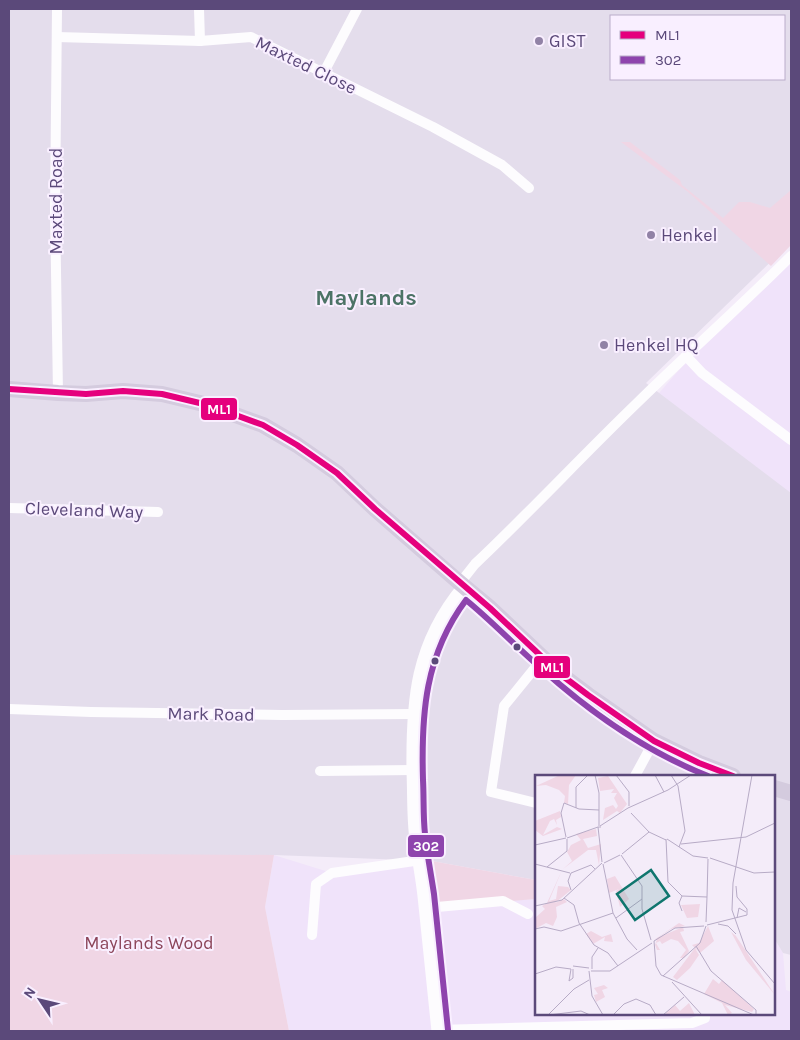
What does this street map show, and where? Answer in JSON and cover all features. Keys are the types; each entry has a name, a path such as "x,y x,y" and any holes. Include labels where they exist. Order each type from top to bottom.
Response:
{"main road":[{"path":"9,389 86,394 123,391 162,394 208,405 263,425 338,473 375,509 490,608 543,658 588,695 654,741 699,763 730,775"},
{"path":"775,788 791,793"}],"street":[{"name":"Maxted Road","path":"57,9 55,209 58,393"},
{"path":"199,9 200,41"},
{"path":"323,74 357,9"},
{"name":"Maxted Close","path":"57,37 200,41 251,37 433,128 502,165 529,188"},
{"path":"705,1015 705,1018 692,1023 438,1031 421,860 417,840 414,714 418,686 426,656 438,625 475,564 596,443 791,256"},
{"path":"686,356 702,373 791,440"},
{"name":"Cleveland Way","path":"9,508 158,512"},
{"path":"535,803 491,792 504,706 543,658"},
{"name":"Mark Road","path":"9,709 282,715 414,714"},
{"path":"636,775 654,741"},
{"path":"320,771 414,770"},
{"path":"312,934 316,884 332,873 421,860"},
{"path":"426,908 503,901 528,914"}],"shaded area":[{"path":"9,9 791,9 791,242 646,383 791,493 791,955 783,953 775,940 775,775 535,775 535,880 432,861 274,855 9,855"},
{"path":"791,256 791,654 659,393 713,331"},
{"path":"274,855 332,873 421,860 503,901 535,899 535,1015 775,1015 775,940 783,953 786,990 791,992 791,1031 289,1031 265,907"}],"green space":[{"path":"621,142 630,142 680,180 682,185 723,218 739,202 750,202 770,208 791,190 791,245 771,266 688,192"},
{"name":"Maylands Wood","path":"9,855 274,855 265,907 289,1031 9,1031"},
{"path":"421,860 535,880 535,899 426,908"}],"transit line":[{"name":"ML1","path":"9,389 86,394 123,391 162,394 208,405 263,425 297,445 337,473 375,509 490,608 560,674 588,695 654,741 699,763 730,775"},
{"name":"302","path":"448,1030 434,894 424,827 423,732 428,686 434,664 452,621 466,600 532,661 600,716 663,755 706,775"}],"place":[{"name":"GIST","path":"539,41"},
{"name":"Henkel","path":"651,235"},
{"name":"Henkel HQ","path":"604,345"}],"district":[{"name":"Maylands","path":"366,297"}]}
